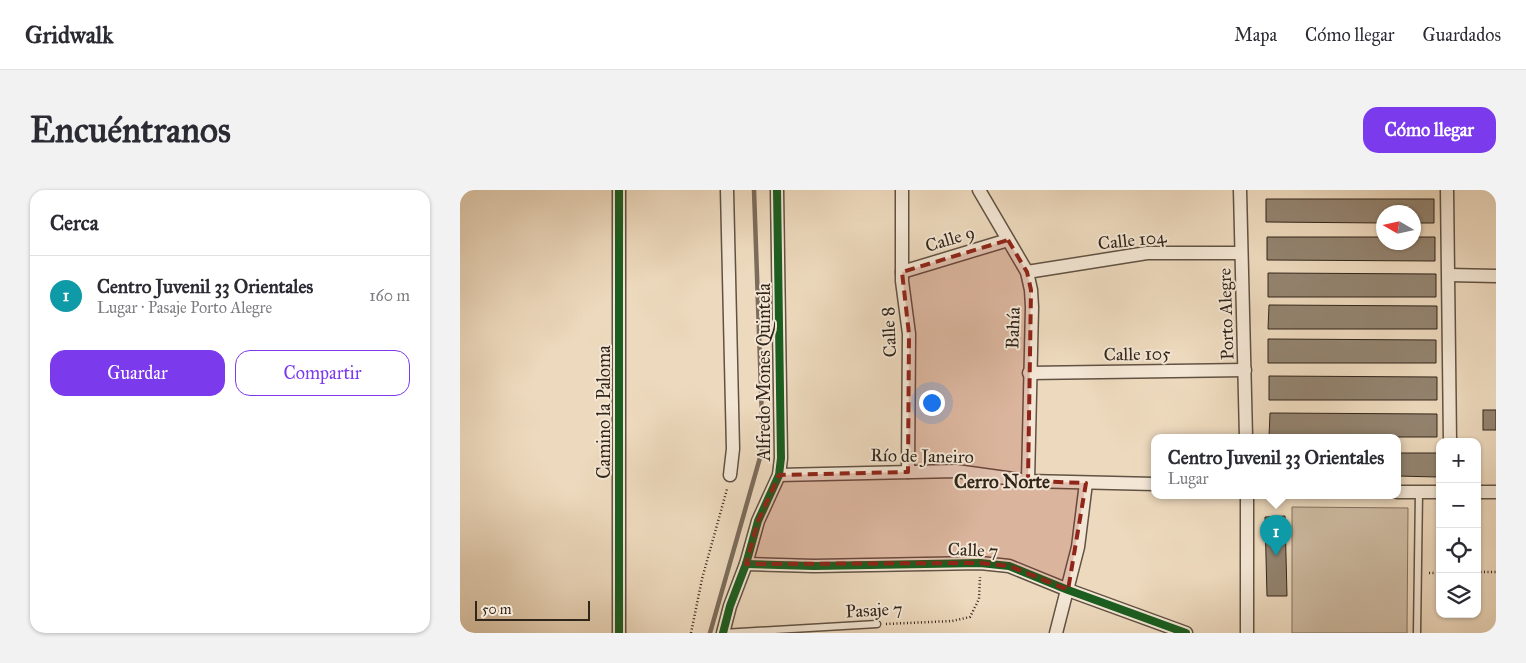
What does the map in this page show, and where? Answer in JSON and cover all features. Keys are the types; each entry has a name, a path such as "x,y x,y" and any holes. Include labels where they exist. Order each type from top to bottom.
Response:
{"street":[{"name":"Camino la Paloma","path":"619,190 619,633"},
{"name":"Alfredo Mones Quintela","path":"728,190 733,449 730,475"},
{"name":"Alfredo Mones Quintela","path":"723,633 758,521 779,475 782,422 777,190"},
{"name":"Calle 8","path":"902,190 902,272 909,334 908,472"},
{"name":"Bahía","path":"979,190 1030,280 1032,307 1028,481"},
{"name":"Porto Alegre","path":"1240,190 1246,434"},
{"path":"1447,190 1450,438"},
{"name":"Calle 9","path":"902,272 1008,240"},
{"name":"Calle 104","path":"1027,272 1147,253 1241,253"},
{"path":"1449,275 1496,276"},
{"name":"Calle 105","path":"1029,373 1245,370"},
{"name":"Río de Janeiro","path":"779,475 956,471 1028,481 1151,484"},
{"path":"1056,633 1068,590 1083,516 1086,483"},
{"path":"1401,492 1436,492"},
{"path":"1481,492 1496,492"},
{"path":"1247,499 1247,633"},
{"name":"Calle 7","path":"746,564 814,566 980,563 1009,566 1068,590 1186,633"}],"lane":[{"path":"1417,633 1419,492"},
{"name":"Pasaje 7","path":"723,633 877,624"}],"path":[{"path":"691,633 702,579 730,475"},
{"path":"1481,572 1496,572"}],"highlighted area":[{"path":"1008,240 1027,272 1031,290 1028,481 1086,483 1068,590 1009,566 980,563 746,564 758,521 779,475 908,472 909,334 902,272"}],"shaded area":[{"path":"1292,507 1408,508 1407,633 1292,633"}],"building":[{"path":"1266,199 1434,199 1434,223 1421,223 1421,205 1376,205 1376,223 1266,222"},
{"path":"1267,237 1376,237 1376,250 1421,250 1421,237 1435,237 1435,261 1267,260"},
{"path":"1268,273 1436,274 1436,297 1268,297"},
{"path":"1269,305 1437,306 1437,329 1268,329"},
{"path":"1268,339 1436,340 1436,363 1268,363"},
{"path":"1269,376 1437,377 1437,400 1269,400"},
{"path":"1483,410 1496,410 1496,430 1483,430"},
{"path":"1270,413 1437,414 1437,437 1401,437 1401,434 1269,434"},
{"path":"1401,453 1436,453 1436,477 1401,476"},
{"path":"1285,516 1287,596 1267,596 1265,517"}],"waterway":[{"path":"710,633 763,447 754,190"}],"cycle path":[{"path":"619,190 619,633"},
{"path":"723,633 758,521 779,475 781,458 777,190"},
{"path":"746,564 814,566 980,563 1009,566 1068,590 1186,633"}],"place":[{"name":"Centro Juvenil 33 Orientales","path":"1276,556"}],"district":[{"name":"Cerro Norte","path":"1002,481"}]}
